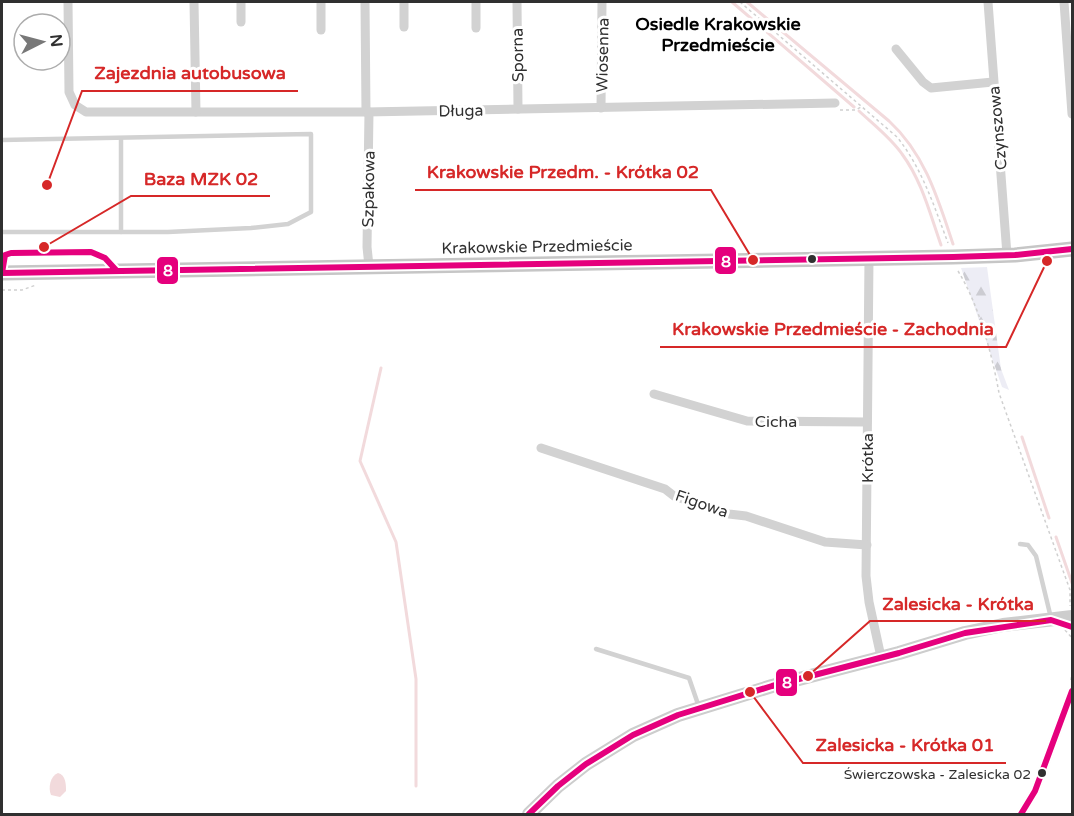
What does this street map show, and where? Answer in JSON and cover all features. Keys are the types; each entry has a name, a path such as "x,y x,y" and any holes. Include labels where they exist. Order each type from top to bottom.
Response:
{"main road":[{"name":"Krakowskie Przedmieście","path":"2,273 1007,255 1072,249"}],"street":[{"name":"Długa","path":"68,2 69,92 75,105 86,112 368,112 835,103"},
{"path":"194,2 196,112"},
{"path":"241,2 241,22"},
{"path":"321,2 321,30"},
{"name":"Szpakowa","path":"365,2 369,266"},
{"path":"404,2 404,27"},
{"path":"476,2 476,28"},
{"name":"Sporna","path":"517,2 518,109"},
{"name":"Wiosenna","path":"601,108 602,2"},
{"name":"Czynszowa","path":"988,2 1007,255"},
{"path":"1064,2 1072,114"},
{"path":"896,49 923,82 931,88 993,82"},
{"name":"Krótka","path":"869,258 867,545 869,602 881,657"},
{"name":"Cicha","path":"654,394 747,421 867,422"},
{"name":"Figowa","path":"541,448 665,489 674,496 729,514 746,516 830,543 867,545"},
{"path":"529,814 566,780 604,752 633,735 699,707 972,631 1026,622 1062,625 1071,614"},
{"path":"1021,814 1035,791 1072,691"}],"lane":[{"path":"2,140 311,134 311,212 288,224 251,228 121,232 2,232"},
{"path":"121,139 121,232"},
{"path":"1020,544 1028,545 1036,556 1050,608 1062,625"},
{"path":"596,649 689,678 699,707"}],"path":[{"path":"740,2 897,137 909,152 924,181 950,248"},
{"path":"958,271 967,286 977,313 993,362 999,393 1070,590 1071,614"},
{"path":"1062,625 1072,638"}],"green space":[{"path":"987,267 1001,369 1009,390 1002,387 961,268"}],"shaded area":[{"path":"58,773 64,778 66,786 66,791 60,797 51,795 50,789 51,779"}],"waterway":[{"path":"732,2 854,107"},
{"path":"747,2 889,121 901,134 929,178 953,244"},
{"path":"859,111 893,142 909,164 925,198 941,245"},
{"path":"381,368 360,461 396,542 416,679 416,786"},
{"path":"1022,437 1049,518"},
{"path":"1056,537 1072,583"}],"transit line":[{"name":"8","path":"116,270 105,258 91,252 11,253 5,255 2,273 953,257 1015,255 1072,249"},
{"name":"8","path":"529,814 558,786 586,764 633,735 678,715 772,686 899,653 965,633 1051,620 1072,627"},
{"name":"8","path":"1021,814 1035,791 1072,691"}],"place":[{"name":"Zajezdnia autobusowa","path":"47,185"},
{"name":"Baza MZK 02","path":"44,247"},
{"name":"Krakowskie Przedm. - Krótka 02","path":"753,260"},
{"name":"Krakowskie Przedmieście - Zachodnia","path":"1047,261"},
{"name":"Zalesicka - Krótka","path":"808,676"},
{"name":"Zalesicka - Krótka 01","path":"750,692"},
{"name":"Świerczowska - Zalesicka 02","path":"1042,773"}],"district":[{"name":"Osiedle Krakowskie Przedmieście","path":"718,34"}]}
